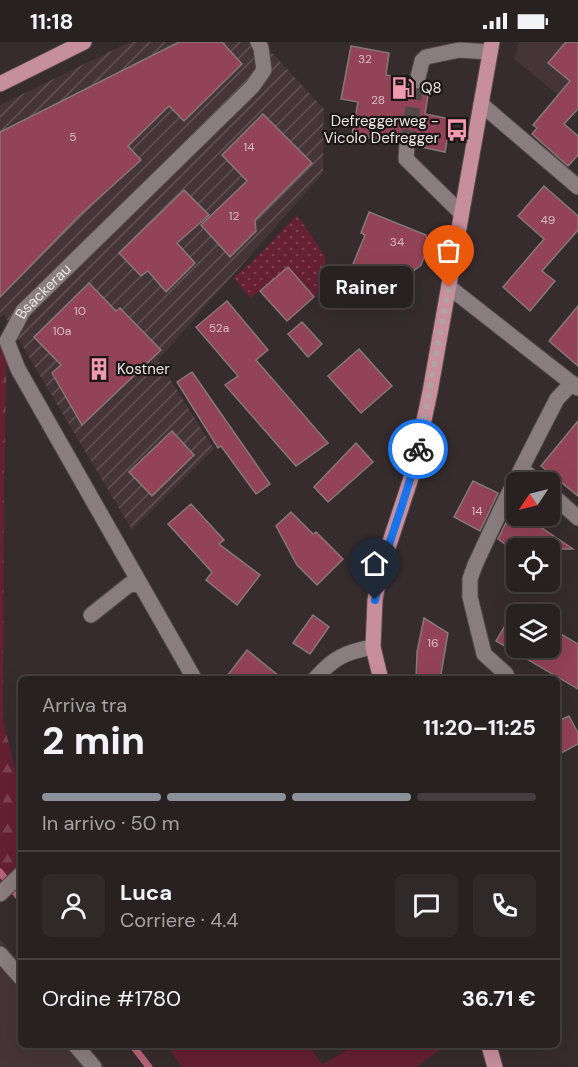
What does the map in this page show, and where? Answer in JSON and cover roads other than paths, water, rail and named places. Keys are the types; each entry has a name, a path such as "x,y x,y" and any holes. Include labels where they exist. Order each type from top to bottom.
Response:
{"main road":[{"path":"0,84 84,42"},
{"path":"380,676 373,647 375,600 380,572 413,472 449,287 490,45"},
{"path":"490,1048 495,1067"}],"street":[{"name":"Bsackerau","path":"193,676 18,369 8,341 23,311 252,87 264,70 258,42"},
{"path":"417,81 422,61 426,57 490,45"},
{"path":"481,104 578,187"},
{"path":"407,145 406,159 461,213"},
{"path":"449,287 575,385 558,399 470,579 470,597 484,654 507,676"},
{"path":"522,469 525,472"},
{"path":"560,502 578,518"},
{"path":"91,615 130,584 141,585"},
{"path":"318,676 335,658 373,647"},
{"path":"0,894 18,877"},
{"path":"0,954 18,975"},
{"path":"78,1048 94,1067"}],"waterway":[{"path":"0,872 18,896"},
{"path":"135,1048 149,1067"}],"tunnel":[{"path":"407,145 417,81"}],"place":[{"name":"Q8","path":"403,88"},
{"name":"Defreggerweg - Vicolo Defregger","path":"457,130"},
{"name":"Rainer","path":"449,287"},
{"name":"Kostner","path":"99,369"}]}
